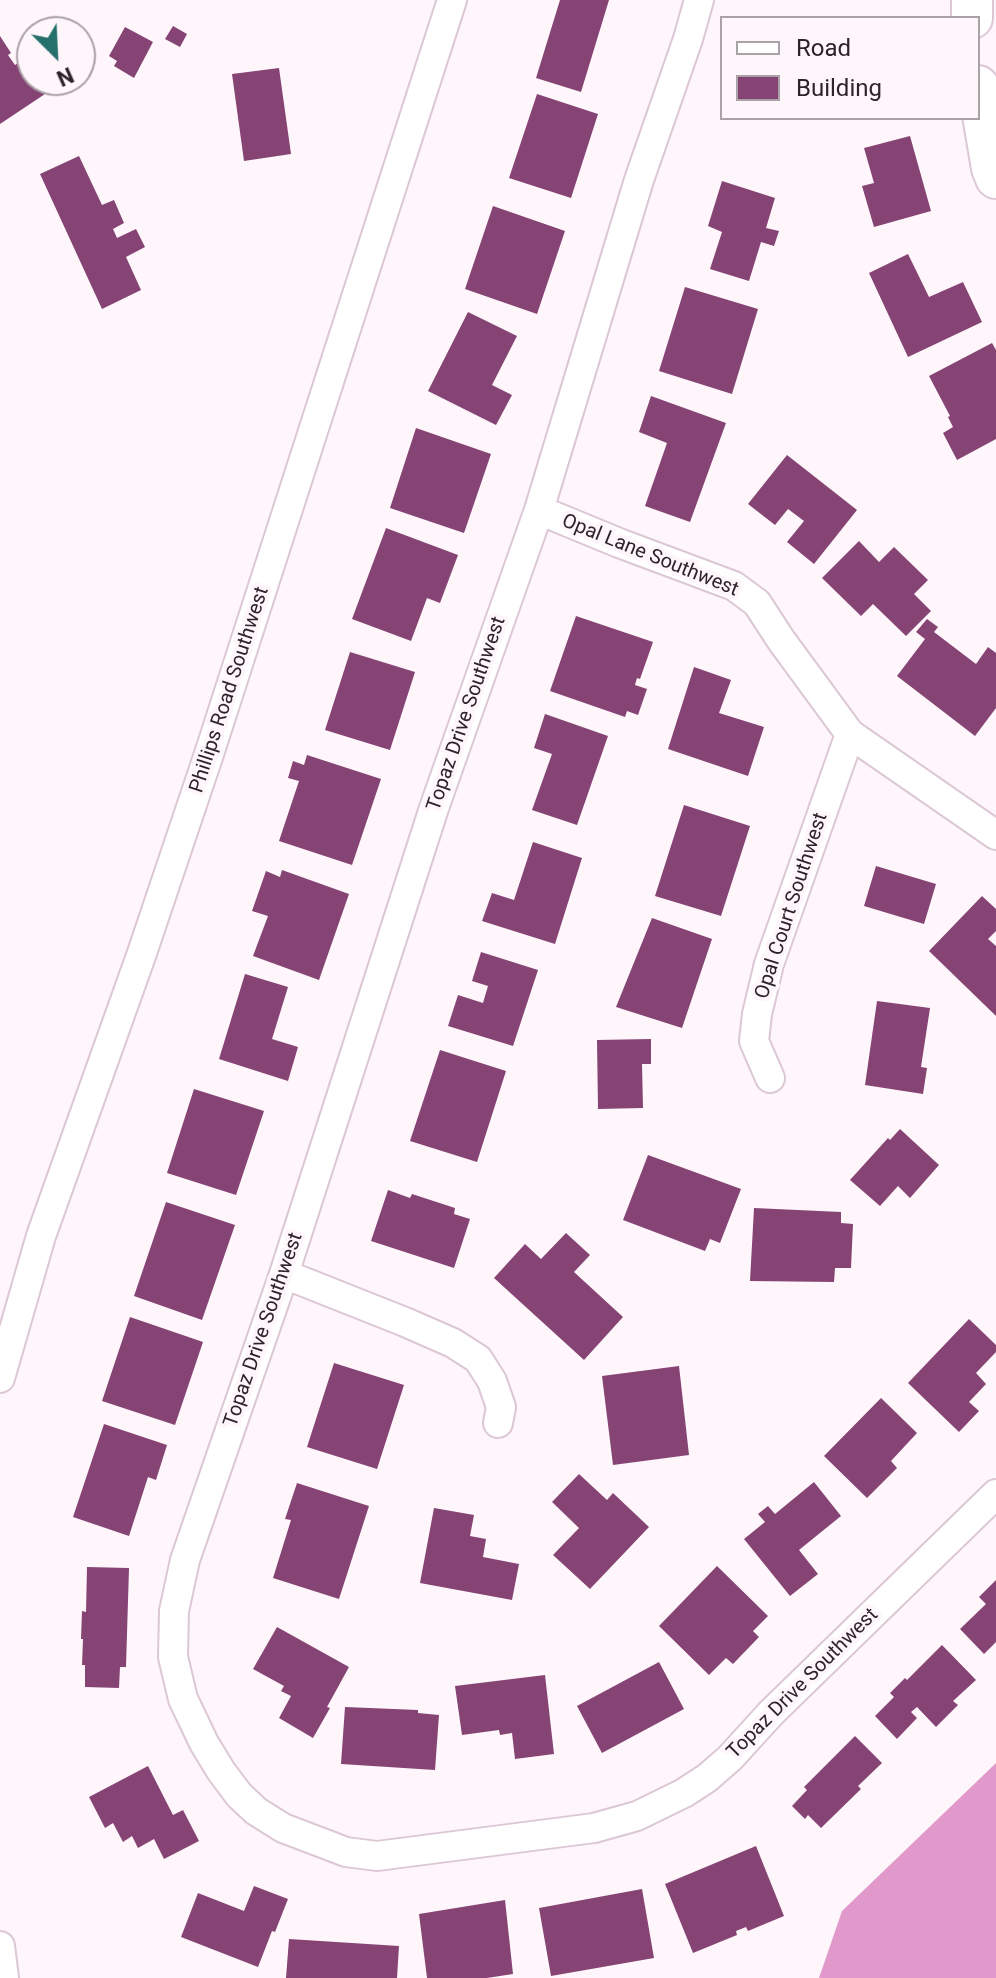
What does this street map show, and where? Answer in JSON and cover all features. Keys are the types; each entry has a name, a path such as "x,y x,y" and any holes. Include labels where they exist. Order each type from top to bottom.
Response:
{"street":[{"name":"Phillips Road Southwest","path":"0,1378 41,1236 209,754 452,0"},
{"name":"Topaz Drive Southwest","path":"699,0 639,180 539,510 434,808 284,1274 185,1560 174,1611 173,1657 183,1699 204,1743 239,1795 256,1811 283,1828 346,1852 377,1856 594,1828 637,1816 707,1778 996,1494"},
{"path":"980,98 996,178"},
{"name":"Opal Lane Southwest","path":"539,510 734,586 757,603 850,734 996,835"},
{"name":"Opal Court Southwest","path":"770,1078 754,1041 757,1014 769,964 850,734"},
{"path":"284,1274 453,1343 478,1359 492,1381 501,1407 498,1423"},
{"path":"0,1946 4,1978"}],"shaded area":[{"path":"996,1763 996,1978 819,1978 842,1911"}],"building":[{"path":"560,0 609,0 581,92 536,78"},
{"path":"173,26 187,34 180,47 165,39"},
{"path":"125,27 153,42 134,78 114,66 117,61 109,56"},
{"path":"0,36 16,64 16,96 42,96 0,124"},
{"path":"279,68 291,154 244,161 232,74"},
{"path":"537,94 598,114 571,198 509,178"},
{"path":"910,136 931,211 874,227 862,186 874,183 864,148"},
{"path":"79,156 102,205 114,200 124,223 113,229 117,238 136,229 145,247 126,257 141,290 102,309 40,174"},
{"path":"722,181 775,198 766,228 779,231 774,246 761,242 749,281 710,269 722,232 708,226"},
{"path":"493,206 565,231 537,314 465,289"},
{"path":"908,254 929,297 963,282 982,322 908,357 869,273"},
{"path":"685,287 758,309 732,394 659,371"},
{"path":"468,312 517,336 492,385 512,395 496,425 428,391"},
{"path":"992,343 996,350 996,439 957,460 943,433 953,427 950,416 929,376"},
{"path":"651,396 726,423 690,522 645,506 667,443 639,432"},
{"path":"416,428 491,454 464,533 390,508"},
{"path":"787,455 857,510 814,564 787,542 804,521 788,509 775,525 748,504"},
{"path":"386,528 458,555 440,603 427,598 411,641 352,619"},
{"path":"859,541 879,562 894,547 928,580 914,594 931,611 906,636 873,604 861,616 822,578"},
{"path":"576,616 653,642 635,685 647,689 638,715 627,711 625,717 550,691"},
{"path":"927,619 938,627 934,632 976,664 988,647 996,653 996,708 975,736 897,676 925,639 916,632"},
{"path":"350,652 415,672 390,750 325,730"},
{"path":"694,667 731,680 719,713 764,727 748,776 668,749"},
{"path":"545,714 608,736 577,825 532,810 552,754 534,748"},
{"path":"307,755 381,779 352,865 279,841 299,781 288,778 293,761 304,765"},
{"path":"684,805 750,826 721,916 655,896"},
{"path":"533,842 582,858 555,944 482,921 492,893 514,900"},
{"path":"876,866 936,884 924,924 864,906"},
{"path":"282,870 349,894 319,980 253,956 268,916 252,911 266,871 280,877"},
{"path":"982,896 996,909 996,931 988,939 996,946 996,1016 929,951"},
{"path":"652,918 712,939 682,1028 616,1007"},
{"path":"481,952 538,970 513,1046 448,1026 458,995 483,1003 488,986 472,981"},
{"path":"245,974 288,987 272,1039 298,1047 288,1081 219,1059"},
{"path":"877,1001 930,1008 921,1067 927,1068 923,1094 865,1085"},
{"path":"651,1039 651,1064 642,1064 643,1108 598,1109 597,1040"},
{"path":"440,1050 506,1071 477,1162 410,1141"},
{"path":"194,1089 264,1111 236,1195 167,1173"},
{"path":"900,1129 939,1165 910,1198 898,1186 880,1206 850,1180"},
{"path":"648,1155 741,1189 720,1243 710,1239 705,1251 623,1220"},
{"path":"388,1190 455,1208 454,1214 470,1219 454,1268 371,1241"},
{"path":"166,1202 235,1225 202,1320 134,1296"},
{"path":"754,1208 841,1212 841,1223 853,1224 851,1268 835,1268 834,1282 750,1281"},
{"path":"566,1233 590,1255 574,1272 623,1317 584,1360 494,1278 525,1244 541,1259"},
{"path":"130,1317 203,1342 175,1425 102,1401"},
{"path":"969,1319 996,1345 996,1352 976,1373 986,1384 969,1402 979,1411 959,1432 908,1383"},
{"path":"334,1363 404,1385 377,1469 307,1447"},
{"path":"679,1366 689,1455 613,1465 602,1376"},
{"path":"881,1398 917,1433 891,1461 897,1468 867,1498 824,1456"},
{"path":"104,1424 167,1445 156,1480 148,1477 129,1536 73,1517"},
{"path":"579,1474 607,1500 613,1493 649,1527 590,1589 553,1555 579,1528 552,1502"},
{"path":"814,1482 841,1516 799,1550 818,1574 790,1596 744,1539 765,1522 758,1514 768,1506 775,1514"},
{"path":"297,1483 369,1506 339,1599 273,1578 291,1520 285,1519"},
{"path":"434,1508 474,1515 470,1536 486,1539 483,1557 519,1564 512,1600 420,1583"},
{"path":"717,1566 768,1616 753,1631 759,1637 733,1664 726,1658 709,1675 659,1626"},
{"path":"87,1567 129,1568 126,1667 120,1667 119,1688 85,1687 81,1639 82,1611 86,1612"},
{"path":"996,1580 996,1642 984,1654 960,1629 986,1604 979,1597"},
{"path":"277,1627 349,1667 313,1738 279,1718 291,1696 281,1691 284,1686 253,1669"},
{"path":"942,1645 976,1680 953,1701 958,1705 936,1727 917,1707 911,1712 917,1718 897,1739 875,1716 894,1697 890,1693"},
{"path":"659,1662 684,1709 602,1753 577,1706"},
{"path":"545,1675 554,1754 515,1759 512,1733 500,1735 499,1730 462,1735 455,1686"},
{"path":"345,1707 418,1710 418,1713 439,1715 435,1770 341,1764"},
{"path":"855,1736 882,1763 858,1786 861,1789 821,1828 808,1815 805,1819 792,1806 807,1790 804,1787"},
{"path":"148,1766 173,1815 183,1810 199,1841 164,1859 154,1839 138,1848 132,1836 123,1842 113,1823 105,1828 89,1797"},
{"path":"756,1846 784,1916 748,1931 746,1927 736,1931 737,1935 693,1953 665,1884"},
{"path":"254,1886 288,1899 258,1967 181,1937 198,1893 244,1911"},
{"path":"642,1889 654,1958 551,1976 539,1908"},
{"path":"505,1900 513,1974 487,1978 427,1978 419,1914"},
{"path":"289,1939 399,1946 397,1978 286,1978"}]}
